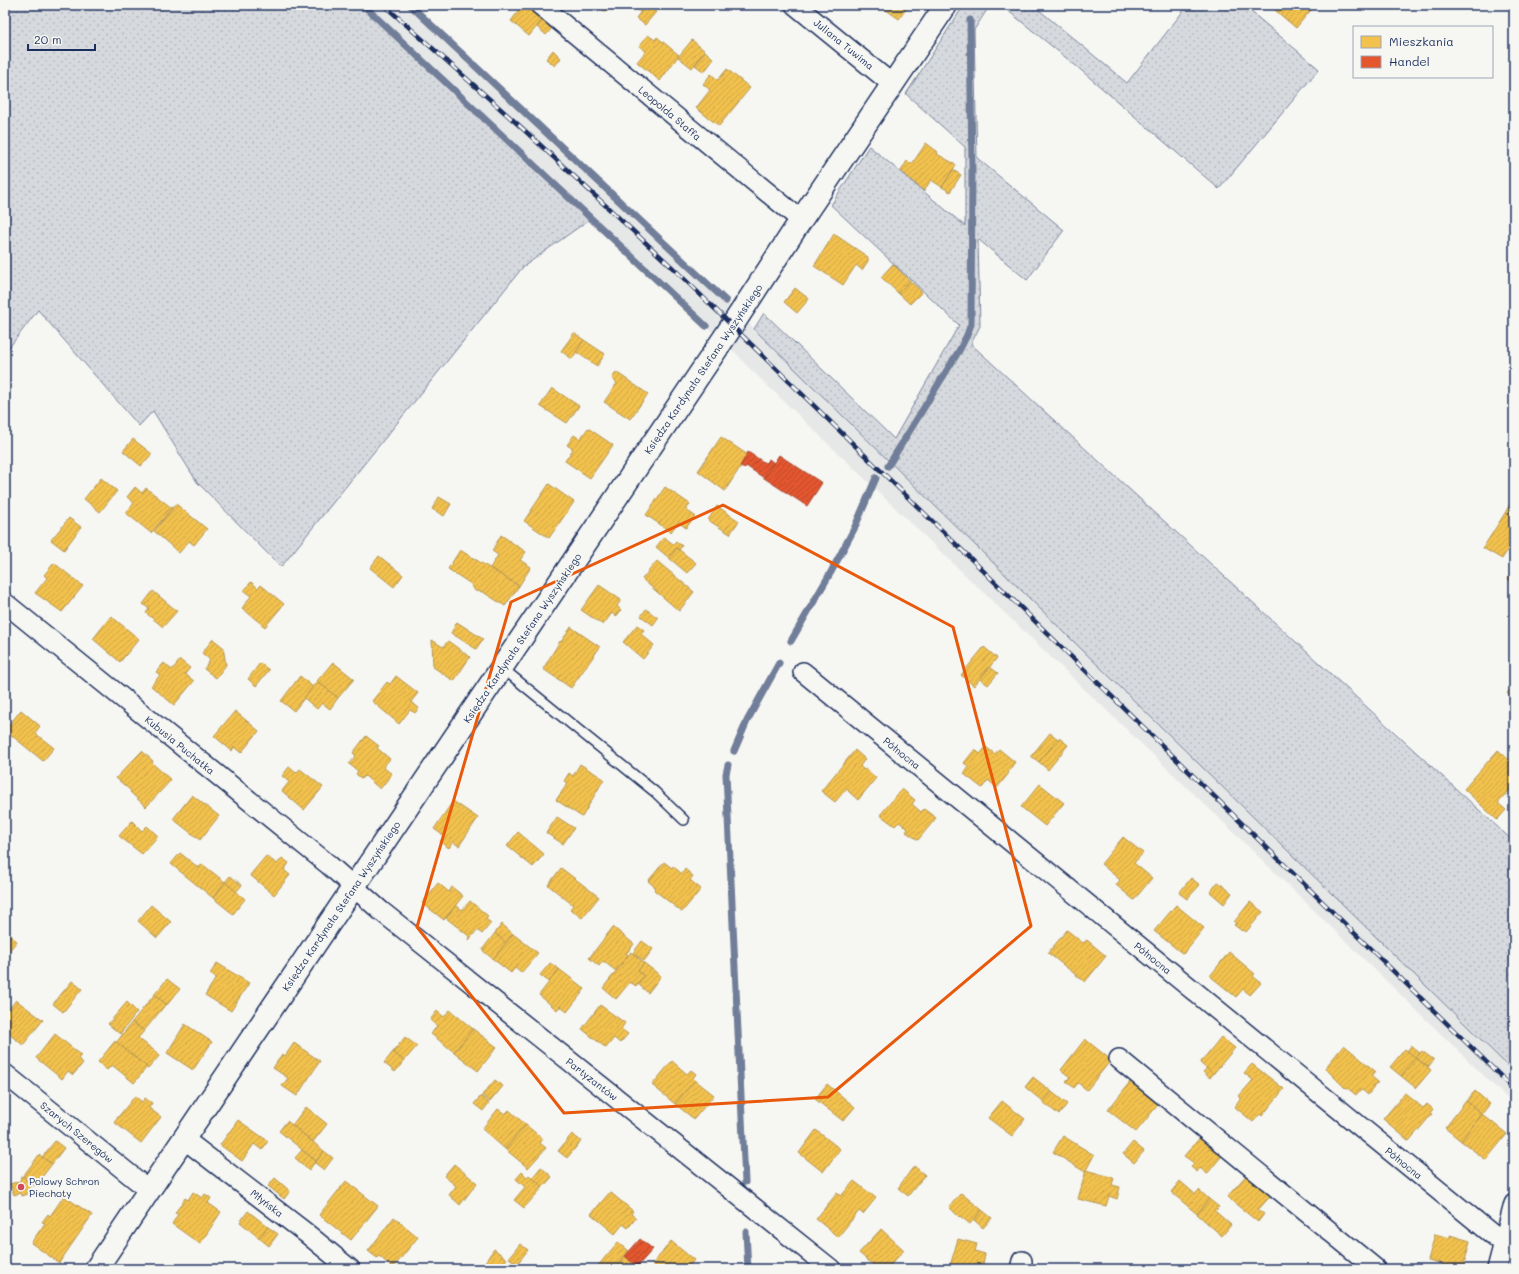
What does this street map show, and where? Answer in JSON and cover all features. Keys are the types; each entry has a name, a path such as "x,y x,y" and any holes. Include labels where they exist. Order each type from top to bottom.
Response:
{"street":[{"name":"Leopolda Staffa","path":"540,5 801,220"},
{"name":"Juliana Tuwima","path":"796,5 892,84"},
{"name":"Księdza Kardynała Stefana Wyszyńskiego","path":"96,1269 726,335 801,220 946,5"},
{"name":"Kubusia Puchatka","path":"5,603 329,865 354,887"},
{"name":"Północna","path":"803,672 1503,1243"},
{"name":"Partyzantów","path":"354,887 381,911 831,1269"},
{"path":"1119,1059 1376,1269"},
{"name":"Szarych Szeregów","path":"5,1074 149,1190"},
{"name":"Młyńska","path":"184,1139 300,1228 350,1269"},
{"path":"1497,1269 1514,1204"}],"lane":[{"path":"502,668 655,792 684,820"}],"highlighted area":[{"path":"723,505 953,627 1031,926 828,1097 564,1113 417,927 511,602"}],"shaded area":[{"path":"5,5 363,5 590,219 523,267 281,567 197,482 153,411 139,426 38,310 5,353"},
{"path":"363,5 410,5 726,301 1514,1072 1514,1105 1220,819 746,365 738,355"},
{"path":"964,5 990,5 974,30 977,158 1064,230 1027,280 978,239 980,326 971,344 1514,842 1514,1072 754,329 764,313 894,439 959,325 831,205 869,146 965,226 965,147 906,94"},
{"path":"1001,5 1033,5 1127,83 1188,5 1243,5 1319,69 1219,189 1075,65"}],"building: Mieszkania":[{"path":"523,5 526,5 543,19 529,36 511,21"},
{"path":"597,5 612,5 606,12"},
{"path":"637,5 646,5 640,12 635,8"},
{"path":"646,5 656,12 645,25 636,18"},
{"path":"879,5 909,5 899,19"},
{"path":"1269,5 1315,5 1296,28"},
{"path":"543,19 553,27 546,35 537,27"},
{"path":"648,35 655,40 657,37 679,55 660,81 637,62 646,51 639,46"},
{"path":"692,40 705,51 692,68 678,57"},
{"path":"553,50 561,58 555,66 546,59"},
{"path":"705,51 714,59 704,72 695,65"},
{"path":"727,69 750,88 719,126 696,108 710,90 703,84 711,74 718,80"},
{"path":"926,143 938,152 937,154 956,165 942,187 931,180 924,191 901,171 907,161 912,164"},
{"path":"953,170 961,175 950,192 942,187"},
{"path":"834,234 868,257 868,261 862,270 856,265 843,285 814,266"},
{"path":"893,264 910,281 898,293 881,277"},
{"path":"910,281 922,292 910,304 898,293"},
{"path":"795,288 809,299 797,313 784,302"},
{"path":"574,333 584,340 572,359 561,351"},
{"path":"584,340 605,354 597,366 576,352"},
{"path":"616,372 648,394 630,419 604,402 617,383 612,379"},
{"path":"552,388 579,406 567,423 540,406"},
{"path":"588,428 613,445 590,478 565,461 573,449 567,445 574,435 580,439"},
{"path":"721,437 748,455 725,491 698,471"},
{"path":"133,439 152,454 141,466 123,451"},
{"path":"101,478 117,491 100,512 84,499"},
{"path":"549,484 574,502 549,538 524,521"},
{"path":"135,487 142,493 146,488 172,508 151,533 126,513 134,503 127,497"},
{"path":"665,487 690,504 686,510 695,516 686,528 678,522 671,532 646,515"},
{"path":"439,497 451,504 444,516 432,509"},
{"path":"1514,497 1514,518 1505,513"},
{"path":"176,504 207,529 194,545 189,541 179,553 154,531"},
{"path":"717,506 739,521 730,534 708,520"},
{"path":"1505,513 1514,518 1514,540 1502,559 1483,548"},
{"path":"69,518 81,527 64,550 51,540"},
{"path":"501,535 526,552 520,560 531,567 519,586 490,568 498,555 492,551"},
{"path":"664,537 673,544 676,541 682,546 679,550 677,548 669,558 656,547"},
{"path":"677,548 696,563 687,573 669,558"},
{"path":"460,550 519,586 505,606 483,592 475,591 471,584 448,569"},
{"path":"379,556 403,575 394,587 370,568"},
{"path":"657,561 694,592 679,611 642,579"},
{"path":"54,563 83,586 62,612 35,593 47,578 44,575"},
{"path":"1514,570 1514,584 1508,579"},
{"path":"251,582 258,588 261,585 284,604 265,627 242,608 251,596 244,591"},
{"path":"599,585 621,600 617,606 621,610 616,617 612,613 603,625 581,610"},
{"path":"153,591 177,611 163,627 146,613 149,609 143,604"},
{"path":"646,609 658,618 653,625 641,616"},
{"path":"111,616 139,639 120,662 93,639"},
{"path":"457,622 483,639 476,649 451,633"},
{"path":"637,625 644,630 641,634 654,645 643,659 623,642"},
{"path":"571,627 600,647 571,688 543,669 560,641 561,642"},
{"path":"213,639 223,647 226,665 216,678 204,669 210,660 202,653"},
{"path":"432,640 443,647 448,641 470,657 454,681 433,667"},
{"path":"984,647 997,658 974,686 961,675"},
{"path":"180,660 190,668 185,674 194,681 174,705 151,686 160,675 156,672 164,663 172,670"},
{"path":"333,662 354,679 338,698 317,681"},
{"path":"260,663 269,670 256,686 248,679"},
{"path":"990,667 998,673 988,685 980,679"},
{"path":"300,676 313,687 294,711 281,701"},
{"path":"396,676 418,693 411,702 419,708 415,713 410,710 399,724 372,701 387,682 390,684"},
{"path":"317,681 338,698 330,709 322,703 317,709 304,698"},
{"path":"1514,685 1514,700 1507,693"},
{"path":"21,710 40,726 35,733 54,748 43,761 5,730"},
{"path":"235,711 259,731 241,753 234,747 232,751 214,736"},
{"path":"1050,733 1058,739 1039,762 1031,756"},
{"path":"366,736 379,746 377,748 390,759 383,767 392,774 380,789 365,776 362,779 356,774 358,771 349,764 356,756 353,753"},
{"path":"1059,738 1068,745 1048,770 1039,762"},
{"path":"986,747 995,754 999,749 1015,762 1008,772 1009,773 997,788 988,780 982,788 964,774 969,767 964,763 975,749 980,754"},
{"path":"855,750 865,759 860,766 876,778 858,800 848,791 849,790 847,788 835,802 821,791"},
{"path":"1498,750 1514,764 1514,788 1513,787 1498,803 1506,810 1497,820 1464,789"},
{"path":"142,751 153,761 152,763 171,780 146,807 116,778"},
{"path":"580,764 604,779 582,817 556,800 568,783 564,781 569,773 573,776"},
{"path":"289,767 296,773 300,769 323,787 304,810 282,791 289,782 282,776"},
{"path":"1040,784 1064,803 1045,826 1021,807"},
{"path":"902,789 915,800 912,804 921,812 924,809 936,818 918,840 906,832 908,829 899,822 895,826 880,815"},
{"path":"192,795 219,816 200,840 173,819"},
{"path":"453,801 478,818 459,846 453,842 449,848 440,842 444,836 434,829"},
{"path":"557,817 574,828 563,844 546,833"},
{"path":"132,821 142,831 147,826 158,836 142,854 119,836"},
{"path":"518,832 544,854 533,867 507,846"},
{"path":"1123,837 1143,853 1134,863 1152,878 1134,900 1116,885 1120,880 1101,864"},
{"path":"180,853 199,868 202,864 225,882 213,898 171,864"},
{"path":"266,856 277,864 282,858 289,863 284,870 290,875 274,895 250,875"},
{"path":"664,862 672,868 673,866 682,874 685,869 693,876 690,880 701,889 682,912 654,890 656,888 648,881"},
{"path":"561,868 599,897 582,918 570,909 573,905 548,885"},
{"path":"230,876 242,885 236,892 225,882"},
{"path":"1191,878 1200,885 1187,899 1179,893"},
{"path":"225,882 245,899 233,914 213,898"},
{"path":"1218,882 1232,893 1224,904 1210,892"},
{"path":"438,883 449,892 452,887 463,896 444,920 422,903"},
{"path":"470,901 488,916 486,919 491,923 482,934 477,930 469,940 470,937 446,918 456,905 462,910"},
{"path":"1250,902 1263,912 1246,932 1234,925 1236,923 1234,922"},
{"path":"151,905 171,922 157,938 138,921"},
{"path":"1176,905 1204,928 1183,954 1154,931"},
{"path":"502,924 513,934 506,943 495,933"},
{"path":"613,927 634,944 616,971 603,961 599,966 589,958"},
{"path":"1067,930 1083,943 1087,940 1106,956 1085,982 1048,953"},
{"path":"5,932 17,941 9,951 5,949"},
{"path":"495,933 506,943 493,959 482,950"},
{"path":"513,934 538,953 521,973 515,968 511,973 493,959"},
{"path":"642,941 653,949 644,961 633,953"},
{"path":"631,952 644,963 638,971 644,976 636,986 630,982 616,999 603,988"},
{"path":"1229,952 1255,974 1253,976 1261,983 1250,995 1243,989 1236,997 1210,976"},
{"path":"217,963 249,983 231,1011 205,995 216,978 210,974"},
{"path":"550,963 559,969 549,982 540,975"},
{"path":"644,963 661,976 648,993 638,984 644,976 638,971"},
{"path":"559,969 585,989 567,1012 560,1006 557,1010 539,995"},
{"path":"167,979 180,989 167,1005 154,995"},
{"path":"72,981 82,989 63,1012 53,1004"},
{"path":"154,995 166,1004 144,1031 132,1022"},
{"path":"16,1000 43,1020 23,1045 5,1031 5,1014"},
{"path":"127,1002 137,1012 120,1034 108,1024"},
{"path":"600,1005 625,1023 621,1029 628,1034 620,1043 614,1038 606,1048 582,1029"},
{"path":"450,1010 473,1029 454,1052 431,1034 437,1026 430,1020 437,1011 444,1017"},
{"path":"132,1022 144,1031 138,1038 160,1055 148,1069 116,1043"},
{"path":"185,1024 212,1042 193,1070 167,1053"},
{"path":"473,1029 497,1047 478,1071 454,1052"},
{"path":"55,1034 81,1055 78,1059 83,1063 73,1075 68,1071 62,1079 36,1058"},
{"path":"405,1037 417,1046 404,1061 393,1052"},
{"path":"1221,1037 1235,1048 1213,1074 1200,1063"},
{"path":"1085,1039 1111,1060 1087,1090 1078,1083 1074,1088 1066,1081 1070,1077 1061,1070"},
{"path":"115,1041 147,1067 134,1083 112,1065 107,1070 98,1062"},
{"path":"294,1043 320,1061 297,1096 282,1086 288,1078 273,1068 282,1054 285,1056"},
{"path":"1344,1045 1375,1071 1371,1076 1378,1082 1368,1095 1361,1089 1356,1095 1346,1087 1345,1088 1325,1068"},
{"path":"1411,1046 1420,1053 1416,1058 1407,1051"},
{"path":"1405,1049 1416,1058 1401,1076 1390,1067"},
{"path":"1422,1051 1434,1060 1428,1067 1416,1058"},
{"path":"393,1052 404,1061 395,1072 384,1063"},
{"path":"1416,1058 1431,1070 1416,1088 1401,1076"},
{"path":"672,1061 687,1074 691,1070 696,1074 693,1078 695,1080 675,1104 652,1085"},
{"path":"1252,1064 1284,1089 1262,1116 1260,1114 1253,1122 1235,1107 1241,1098 1239,1096 1253,1080 1244,1073"},
{"path":"1207,1068 1213,1074 1210,1078 1203,1072"},
{"path":"1033,1077 1052,1092 1043,1102 1025,1087"},
{"path":"1133,1078 1161,1101 1136,1132 1108,1110"},
{"path":"495,1080 503,1086 490,1102 482,1095"},
{"path":"695,1080 714,1095 694,1119 675,1104"},
{"path":"827,1084 855,1107 843,1121 815,1099"},
{"path":"1475,1091 1490,1104 1482,1114 1466,1101"},
{"path":"1052,1092 1067,1104 1059,1115 1043,1102"},
{"path":"1405,1093 1423,1108 1427,1104 1433,1109 1430,1113 1432,1114 1409,1141 1383,1119"},
{"path":"135,1096 142,1102 145,1098 152,1103 149,1108 161,1117 141,1143 114,1122"},
{"path":"481,1096 489,1103 483,1111 474,1104"},
{"path":"1002,1101 1025,1119 1012,1136 988,1118"},
{"path":"1466,1101 1482,1114 1461,1141 1445,1128"},
{"path":"306,1107 327,1124 313,1142 292,1125"},
{"path":"498,1109 505,1114 509,1110 526,1125 505,1149 482,1129"},
{"path":"1482,1114 1507,1134 1486,1160 1461,1141"},
{"path":"238,1120 268,1141 262,1150 254,1144 242,1161 220,1145"},
{"path":"287,1121 324,1151 316,1161 279,1131"},
{"path":"526,1125 543,1139 540,1143 546,1148 528,1168 505,1149"},
{"path":"816,1130 840,1149 823,1172 799,1153"},
{"path":"572,1134 581,1141 567,1158 558,1151"},
{"path":"1203,1134 1225,1152 1207,1174 1200,1168 1197,1172 1191,1167 1194,1163 1184,1156"},
{"path":"1063,1136 1094,1155 1085,1172 1053,1152"},
{"path":"55,1141 64,1148 52,1164 42,1157"},
{"path":"1133,1142 1144,1151 1134,1163 1123,1154"},
{"path":"302,1150 316,1161 309,1170 295,1158"},
{"path":"324,1151 333,1158 324,1170 315,1163"},
{"path":"39,1155 52,1164 35,1186 23,1176"},
{"path":"454,1164 477,1183 460,1205 449,1195 456,1186 444,1176"},
{"path":"914,1166 925,1175 908,1196 898,1188"},
{"path":"541,1167 552,1177 543,1187 532,1178"},
{"path":"1086,1170 1114,1178 1112,1185 1120,1187 1117,1199 1109,1196 1106,1206 1078,1199"},
{"path":"522,1172 527,1177 529,1175 543,1187 524,1208 514,1200 525,1187 516,1179"},
{"path":"1249,1172 1274,1192 1258,1210 1264,1214 1258,1222 1227,1197"},
{"name":"Polowy Schron Piechoty","path":"21,1176 24,1177 31,1186 26,1190 28,1194 22,1196 20,1193 14,1195 10,1184 20,1181"},
{"path":"275,1178 290,1191 284,1199 268,1186"},
{"path":"346,1181 378,1206 351,1240 319,1215"},
{"path":"854,1181 876,1198 863,1214 859,1211 838,1237 816,1219 837,1193 841,1196"},
{"path":"1180,1181 1195,1194 1199,1190 1209,1199 1197,1214 1171,1192"},
{"path":"193,1192 202,1198 205,1194 211,1198 208,1203 221,1212 200,1244 172,1224 178,1214 175,1213 185,1198 188,1200"},
{"path":"610,1192 633,1211 631,1214 636,1218 628,1228 623,1224 615,1234 591,1214"},
{"path":"961,1193 982,1210 970,1224 960,1216 959,1217 949,1207"},
{"path":"64,1196 92,1215 59,1263 31,1243 45,1223 42,1222 48,1214 50,1216"},
{"path":"1209,1199 1219,1207 1215,1211 1231,1225 1222,1236 1197,1214"},
{"path":"982,1210 992,1218 983,1228 974,1220"},
{"path":"248,1211 268,1227 259,1238 240,1222"},
{"path":"394,1217 418,1237 393,1268 379,1256 377,1258 368,1251"},
{"path":"268,1227 278,1234 269,1246 259,1238"},
{"path":"881,1229 904,1250 887,1269 880,1266 878,1269 859,1253"},
{"path":"1435,1234 1450,1238 1450,1235 1470,1241 1463,1269 1448,1269 1442,1267 1443,1264 1428,1260"},
{"path":"958,1239 977,1244 975,1251 985,1254 982,1269 949,1269"},
{"path":"671,1241 694,1260 687,1269 656,1269 652,1265"},
{"path":"618,1242 629,1251 614,1269 596,1268"},
{"path":"520,1244 528,1250 517,1264 509,1258"},
{"path":"494,1249 507,1259 499,1269 480,1269"},
{"path":"625,1256 637,1267 641,1269 614,1269"}],"building: Handel":[{"path":"748,452 765,463 769,459 774,463 764,478 746,466 745,468 740,466"},
{"path":"779,455 822,483 807,506 764,478"},
{"path":"640,1239 653,1249 637,1267 625,1256"}],"waterway":[{"path":"363,5 706,326"},
{"path":"410,5 726,301"},
{"path":"888,466 960,349 971,324 972,170 970,20"},
{"path":"791,641 854,529 876,478"},
{"path":"734,751 747,721 779,663"},
{"path":"728,765 726,774 745,1182"},
{"path":"746,1232 748,1269"}],"railway":[{"path":"384,5 522,128 674,269 1514,1089"}],"place":[{"name":"Polowy Schron Piechoty","path":"21,1187"}]}
